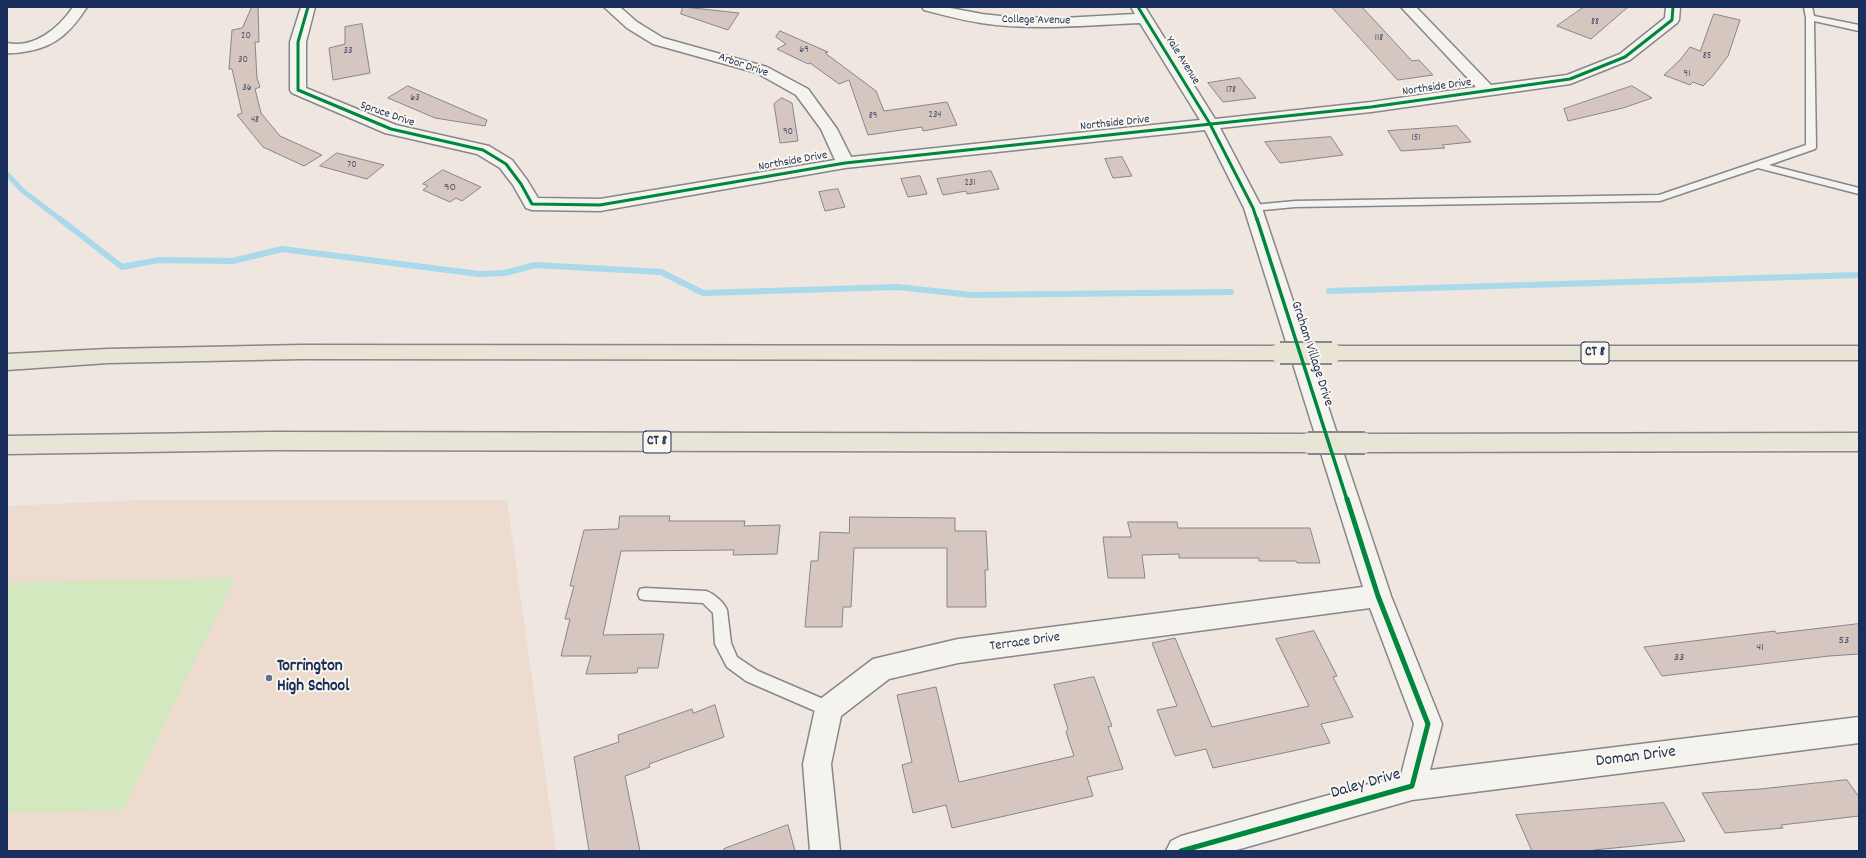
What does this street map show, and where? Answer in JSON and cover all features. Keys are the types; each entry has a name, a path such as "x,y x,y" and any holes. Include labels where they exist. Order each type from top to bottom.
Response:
{"highway":[{"name":"CT 8","path":"7,362 108,356 301,352 1859,353"},
{"name":"CT 8","path":"7,445 271,441 1308,443 1859,442"}],"street":[{"path":"7,48 12,49 31,47 49,41 60,34 80,7"},
{"name":"Spruce Drive","path":"308,7 298,42 298,90 391,129 482,150 506,164 521,184 532,204"},
{"name":"Arbor Drive","path":"611,7 632,25 658,40 762,70 802,92 829,129 845,163"},
{"name":"College Avenue","path":"929,7 986,19 1049,23 1141,12"},
{"path":"1408,7 1488,91"},
{"name":"Northside Drive","path":"532,204 600,205 845,163 1371,107 1570,79 1625,57 1672,20 1673,7"},
{"name":"Yale Avenue","path":"1141,12 1210,124"},
{"name":"Graham Village Drive","path":"1210,124 1253,208 1378,596"},
{"name":"Terrace Drive","path":"829,709 882,668 958,651 1378,596"},
{"name":"Daley Drive","path":"1197,849 1412,786 1428,724 1378,596"},
{"path":"826,851 817,764 829,709"},
{"name":"Doman Drive","path":"1412,786 1859,730"}],"lane":[{"path":"1253,208 1295,204 1660,198 1811,147 1810,18 1808,7"},
{"path":"1810,18 1859,28"},
{"path":"1758,165 1859,191"},
{"path":"645,594 706,597 720,610 724,644 732,662 752,676 829,709"}],"shaded area":[{"name":"Torrington High School","path":"140,500 507,500 556,851 7,851 7,506"}],"green space":[{"path":"235,578 123,810 7,813 7,582"}],"building":[{"path":"252,7 258,7 259,42 255,42 257,78 260,87 255,89 261,113 280,136 322,155 304,166 263,147 237,115 242,113 232,69 229,69 232,30 242,28"},
{"path":"683,7 739,13 728,30 681,14"},
{"path":"1332,7 1362,7 1412,61 1419,60 1433,75 1398,80"},
{"path":"1584,7 1628,7 1591,39 1557,26"},
{"path":"1714,14 1740,20 1728,56 1711,78 1703,86 1693,82 1690,85 1664,75 1680,60 1690,47 1700,51"},
{"path":"362,24 370,73 333,80 329,48 345,44 345,27"},
{"path":"780,31 828,52 825,53 876,91 884,111 947,102 957,125 923,131 922,127 868,135 849,80 839,84 810,63 808,64 777,49 786,44 776,37"},
{"path":"1240,78 1256,98 1223,102 1208,83"},
{"path":"408,86 487,120 485,126 435,118 388,98"},
{"path":"1632,86 1652,98 1623,108 1568,121 1564,109"},
{"path":"782,98 792,103 798,141 780,143 774,104"},
{"path":"1457,126 1471,142 1442,145 1445,148 1401,151 1388,131"},
{"path":"1331,137 1343,155 1280,163 1265,142"},
{"path":"337,153 384,165 367,179 320,166"},
{"path":"1122,157 1132,176 1113,178 1105,159"},
{"path":"443,170 481,187 462,201 456,198 450,202 423,190 428,186 423,184"},
{"path":"991,171 999,189 967,194 966,191 943,195 937,179"},
{"path":"920,176 927,194 908,197 901,179"},
{"path":"838,189 845,207 825,211 819,192"},
{"path":"620,516 670,516 669,521 745,521 744,526 780,525 777,554 733,555 734,550 621,551 603,635 664,634 658,668 638,668 637,673 586,674 591,656 561,656 570,619 565,619 574,586 570,586 584,530 618,529"},
{"path":"850,517 955,518 955,531 986,531 988,570 985,570 986,607 947,607 947,548 854,548 851,607 843,607 842,627 805,627 811,561 818,561 820,532 849,533"},
{"path":"1128,522 1177,522 1178,528 1310,528 1320,563 1297,563 1296,561 1259,561 1259,558 1179,558 1179,554 1142,555 1145,578 1108,578 1103,537 1131,537"},
{"path":"1859,624 1859,654 1829,656 1662,676 1644,647 1775,631 1776,633"},
{"path":"1314,631 1337,676 1333,677 1353,717 1321,724 1330,743 1213,768 1206,749 1175,756 1157,710 1177,706 1152,643 1175,638 1212,727 1309,706 1276,639"},
{"path":"1094,677 1112,726 1108,727 1123,769 1087,777 1093,796 952,828 946,805 913,813 902,765 912,762 897,695 936,687 959,782 1074,756 1066,732 1068,729 1054,685"},
{"path":"715,705 724,737 649,764 650,767 625,776 640,851 589,851 574,757 619,742 618,735 692,709 693,713"},
{"path":"1847,780 1859,797 1859,816 1781,825 1783,828 1725,833 1702,793 1760,789"},
{"path":"1664,803 1685,841 1594,851 1532,851 1516,815"},
{"path":"788,825 795,851 724,851 724,849"}],"waterway":[{"path":"7,174 23,191 61,220"},
{"path":"60,219 122,267 159,260 233,261 282,249 479,274 505,273 535,265 661,272 703,293 897,287 972,295 1231,292"},
{"path":"1329,291 1859,275"}],"cycle path":[{"path":"308,7 298,42 298,90 391,129 483,150 506,164 521,184 532,204 600,205 845,163 1371,107 1570,79 1625,57 1672,20 1673,7"},
{"path":"1138,7 1210,124 1253,208 1378,596 1428,724 1412,786 1181,851"}],"place":[{"name":"Torrington High School","path":"269,678"}]}
